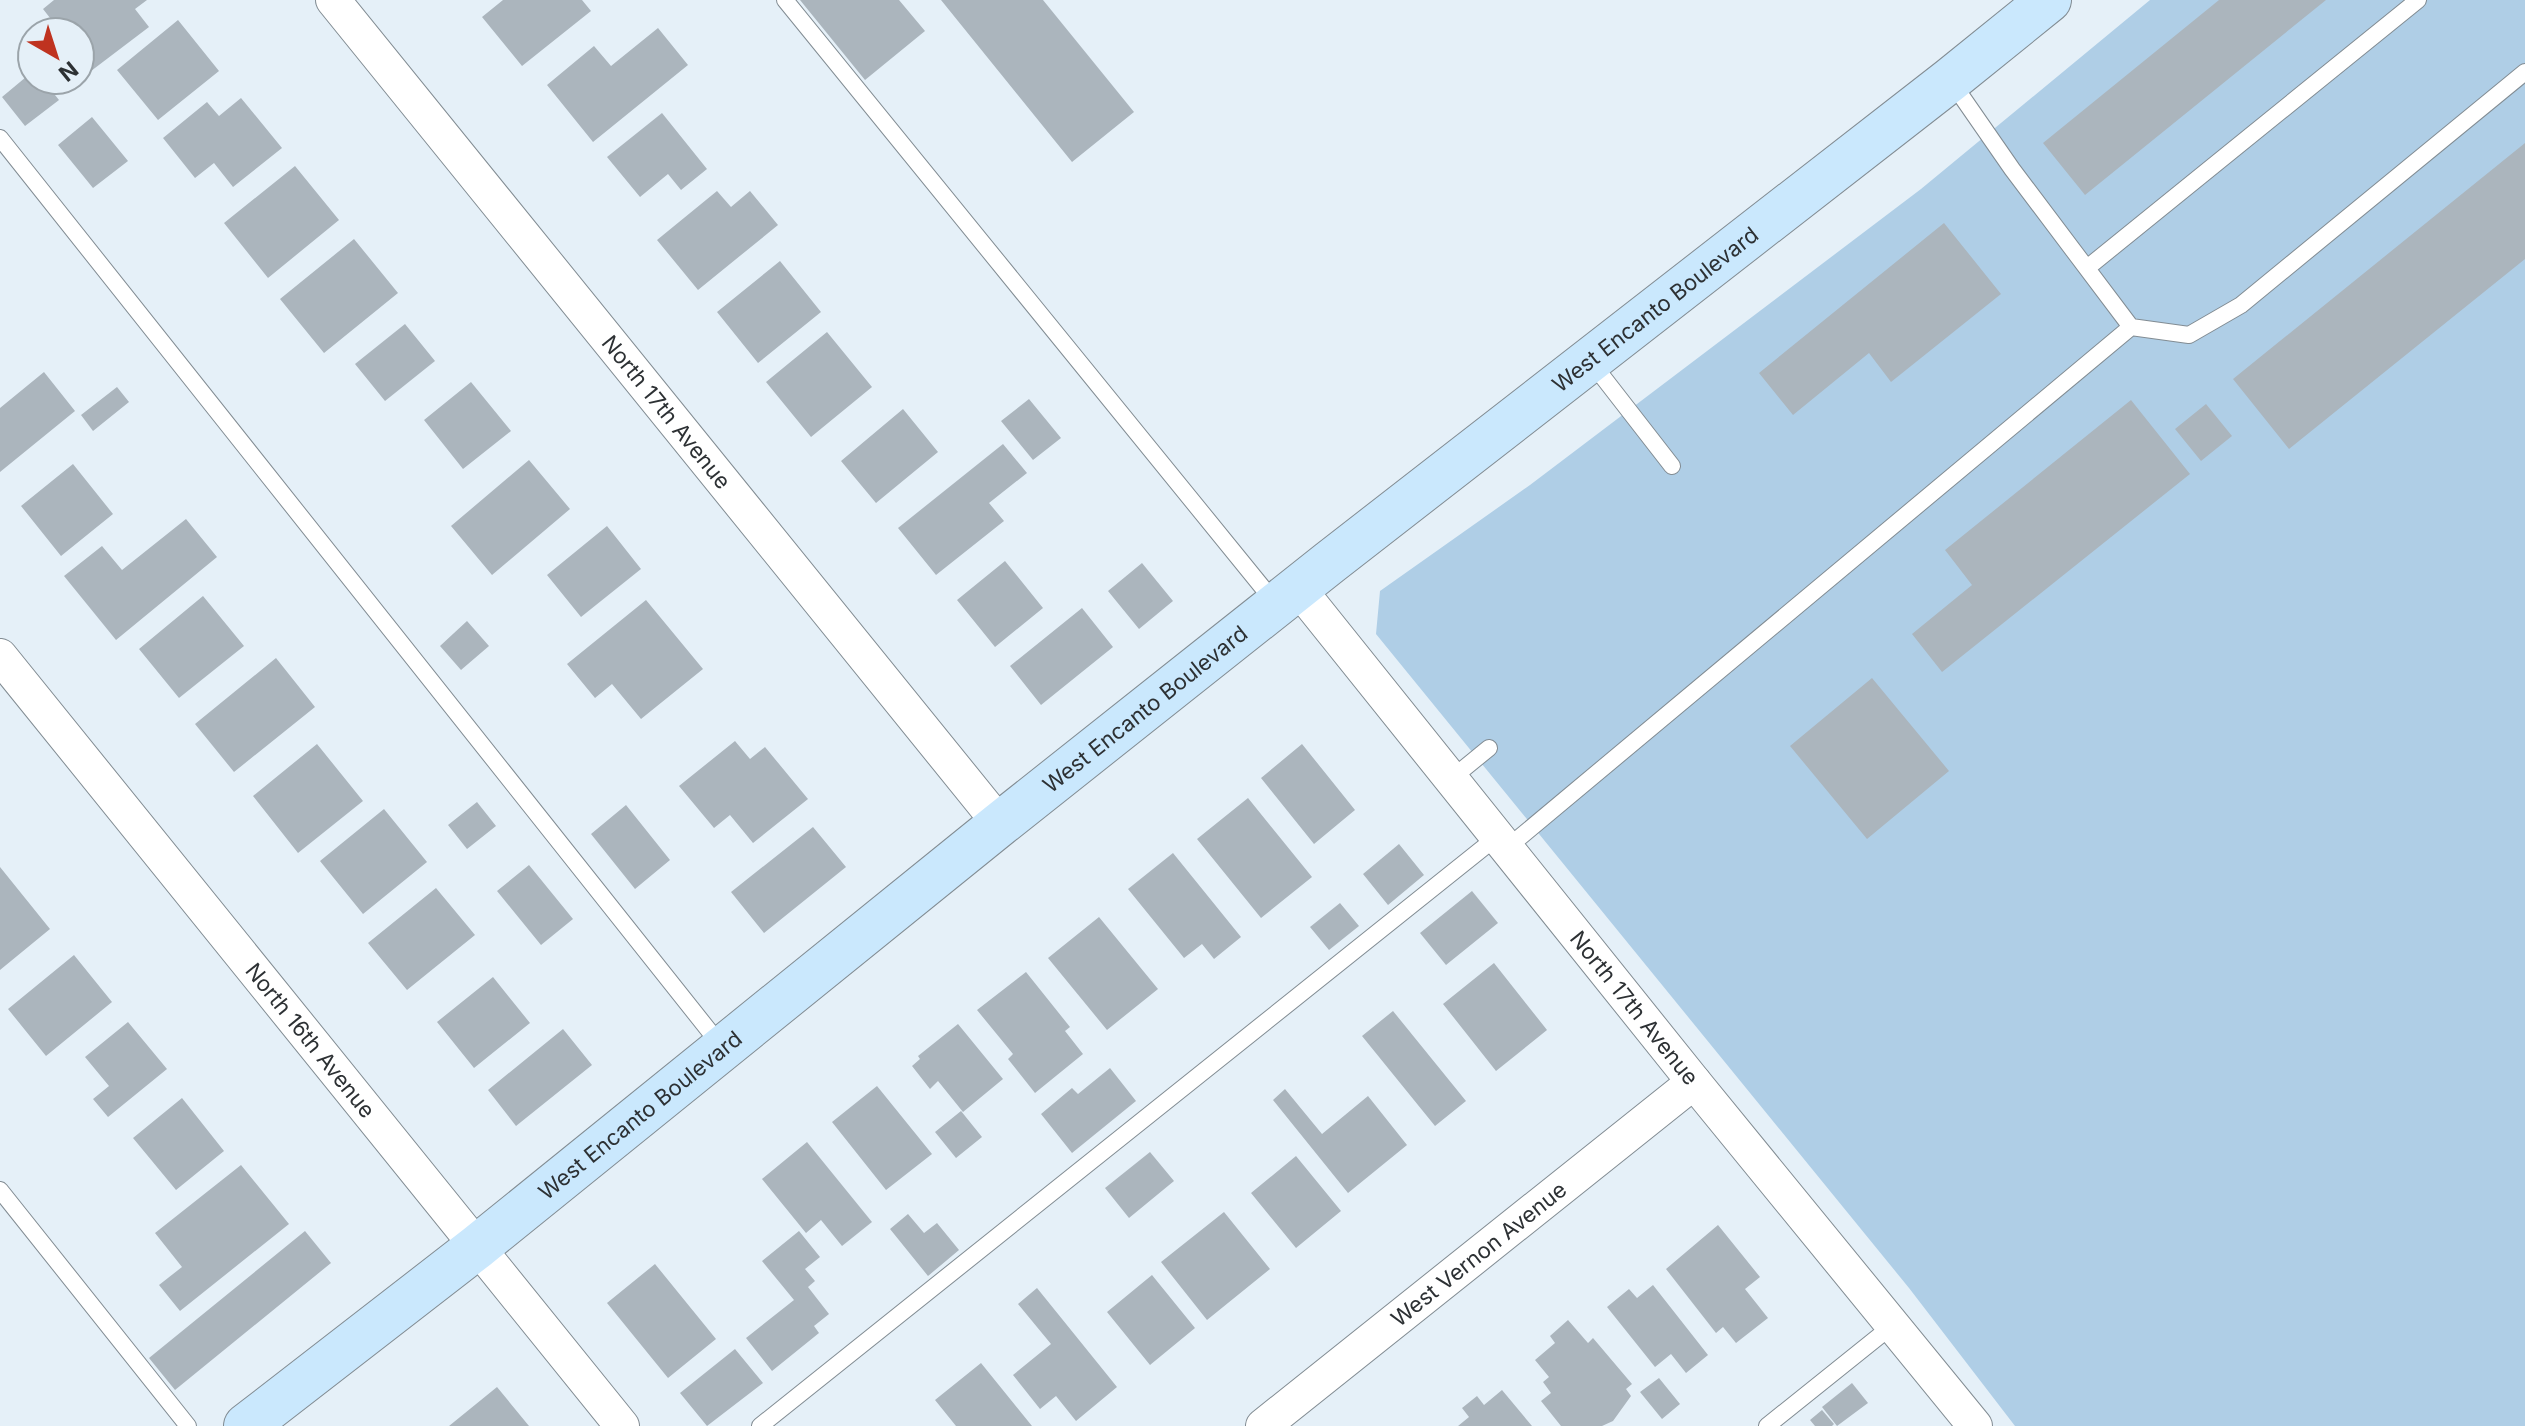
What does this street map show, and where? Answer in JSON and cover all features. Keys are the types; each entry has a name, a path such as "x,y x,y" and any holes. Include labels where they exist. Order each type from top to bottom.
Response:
{"street":[{"name":"North 17th Avenue","path":"333,0 1000,824"},
{"name":"West Encanto Boulevard","path":"246,1426 477,1247 1287,596 2049,0"},
{"name":"North 17th Avenue","path":"1287,596 1451,779 1975,1426"},
{"name":"North 16th Avenue","path":"0,656 622,1426"},
{"name":"West Vernon Avenue","path":"1263,1426 1694,1082"}],"lane":[{"path":"785,0 1287,596"},
{"path":"2087,268 2418,0"},
{"path":"1950,80 2012,169 2131,327 2189,335 2241,305 2525,72"},
{"path":"0,138 723,1048"},
{"path":"760,1426 1503,842 2131,327"},
{"path":"1590,360 1672,466"},
{"path":"1451,779 1489,748"},
{"path":"0,1190 188,1426"},
{"path":"1767,1426 1893,1325"}],"shaded area":[{"path":"2150,0 2525,0 2525,1426 2015,1426 1909,1288 1376,634 1380,591 1530,485 1921,189"}],"building":[{"path":"54,0 147,0 135,9 149,27 96,67 96,16 48,16 43,9"},
{"path":"503,0 582,0 591,11 522,66 482,17"},
{"path":"800,0 899,0 925,31 865,80"},
{"path":"941,0 1043,0 1134,112 1072,162"},
{"path":"2219,0 2326,0 2085,195 2043,143"},
{"path":"178,20 219,71 158,120 117,70"},
{"path":"658,28 688,65 593,142 547,85 594,46 611,66"},
{"path":"16,85 16,96 56,96 59,100 25,126 2,97"},
{"path":"241,98 282,148 233,187 214,163 195,178 163,138 207,102 219,116"},
{"path":"662,113 707,169 681,190 668,174 640,197 607,157"},
{"path":"92,117 128,161 93,188 58,145"},
{"path":"2525,143 2525,259 2289,449 2233,379"},
{"path":"295,166 339,220 268,278 224,223"},
{"path":"717,191 731,207 750,191 778,225 698,290 657,240"},
{"path":"1944,223 2001,294 1891,382 1869,353 1793,415 1759,373"},
{"path":"354,239 398,293 324,353 280,299"},
{"path":"780,261 821,312 758,363 717,312"},
{"path":"405,324 435,361 385,401 355,364"},
{"path":"827,332 872,387 811,437 766,382"},
{"path":"44,372 75,411 0,472 0,408"},
{"path":"471,382 511,431 463,469 424,420"},
{"path":"117,387 129,402 93,431 81,415"},
{"path":"1029,399 1061,438 1033,460 1001,421"},
{"path":"2131,400 2190,474 1942,672 1912,634 1972,585 1945,550"},
{"path":"2206,404 2232,436 2201,461 2175,429"},
{"path":"903,409 938,452 876,503 841,461"},
{"path":"1003,444 1027,473 989,503 1004,521 936,575 898,528"},
{"path":"529,460 570,509 492,575 451,526"},
{"path":"73,464 113,514 61,556 21,506"},
{"path":"186,519 217,557 116,640 64,576 102,546 122,570"},
{"path":"607,526 641,569 581,617 547,575"},
{"path":"1005,561 1043,608 995,647 957,600"},
{"path":"1142,563 1173,601 1139,629 1108,591"},
{"path":"203,596 244,646 179,698 139,649"},
{"path":"646,600 703,669 641,719 612,684 595,698 567,664"},
{"path":"1082,608 1113,647 1041,705 1010,666"},
{"path":"467,621 489,646 461,670 440,646"},
{"path":"276,658 315,707 234,772 195,724"},
{"path":"1872,678 1949,771 1867,839 1790,746"},
{"path":"735,741 750,759 765,747 808,799 753,843 730,815 714,828 679,786"},
{"path":"317,744 363,801 298,853 253,796"},
{"path":"1302,744 1355,810 1314,844 1261,778"},
{"path":"1248,798 1312,877 1261,918 1197,839"},
{"path":"477,802 496,826 467,849 448,825"},
{"path":"626,805 670,860 635,889 591,834"},
{"path":"384,809 427,862 363,914 320,861"},
{"path":"813,827 846,867 764,933 731,892"},
{"path":"1399,844 1424,875 1388,905 1363,874"},
{"path":"1173,853 1241,937 1214,959 1202,944 1184,958 1128,889"},
{"path":"529,865 573,919 541,945 497,891"},
{"path":"0,867 50,929 0,970"},
{"path":"436,888 475,935 407,990 368,943"},
{"path":"1472,891 1498,923 1446,965 1420,933"},
{"path":"1340,903 1359,926 1329,950 1310,927"},
{"path":"1099,917 1158,989 1107,1030 1048,958"},
{"path":"74,955 112,1002 46,1056 8,1009"},
{"path":"1494,963 1547,1030 1496,1071 1443,1004"},
{"path":"1026,972 1070,1027 1065,1031 1083,1054 1035,1093 1008,1059 1013,1054 977,1010"},
{"path":"493,977 530,1023 474,1068 437,1022"},
{"path":"1393,1011 1466,1101 1435,1126 1362,1036"},
{"path":"128,1022 167,1069 108,1117 93,1099 109,1086 85,1057"},
{"path":"958,1024 1003,1079 963,1112 938,1081 930,1089 912,1066 920,1059 918,1056"},
{"path":"563,1029 592,1065 516,1126 488,1090"},
{"path":"1110,1068 1136,1101 1072,1153 1041,1114 1072,1088 1078,1094"},
{"path":"877,1086 932,1154 886,1190 832,1122"},
{"path":"1285,1089 1322,1134 1368,1096 1407,1145 1348,1193 1273,1100"},
{"path":"182,1098 224,1151 176,1190 133,1138"},
{"path":"961,1111 982,1137 956,1158 935,1132"},
{"path":"807,1142 872,1222 842,1246 821,1220 806,1233 762,1179"},
{"path":"1150,1152 1174,1181 1129,1218 1105,1188"},
{"path":"1296,1156 1341,1211 1296,1248 1251,1193"},
{"path":"241,1165 289,1224 180,1311 159,1285 182,1267 155,1233"},
{"path":"1224,1212 1270,1269 1207,1320 1161,1262"},
{"path":"908,1214 924,1233 937,1223 959,1250 928,1276 890,1229"},
{"path":"1718,1225 1760,1277 1745,1289 1768,1318 1736,1343 1723,1327 1716,1333 1666,1269"},
{"path":"305,1231 331,1263 175,1390 149,1358"},
{"path":"799,1231 820,1257 805,1269 815,1281 808,1287 829,1314 814,1326 819,1333 772,1371 746,1338 794,1300 762,1261"},
{"path":"655,1264 716,1339 668,1378 607,1303"},
{"path":"1152,1275 1195,1328 1150,1365 1107,1312"},
{"path":"1653,1285 1708,1355 1686,1373 1671,1354 1655,1367 1607,1307 1629,1289 1637,1298"},
{"path":"1037,1288 1117,1387 1076,1421 1056,1396 1040,1409 1013,1375 1051,1344 1018,1304"},
{"path":"1568,1320 1588,1343 1593,1338 1632,1384 1626,1389 1631,1396 1613,1421 1602,1426 1561,1426 1541,1401 1551,1393 1543,1382 1549,1377 1535,1360 1555,1343 1550,1336"},
{"path":"735,1349 763,1383 707,1426 680,1393"},
{"path":"981,1363 1032,1426 956,1426 935,1400"},
{"path":"1659,1378 1680,1404 1662,1419 1640,1392"},
{"path":"1852,1383 1868,1403 1837,1426 1822,1407"},
{"path":"497,1387 529,1426 449,1426"},
{"path":"1502,1390 1532,1426 1458,1426 1469,1417 1462,1408 1477,1396 1484,1405"},
{"path":"1822,1410 1834,1424 1832,1426 1815,1426 1810,1420"}]}
